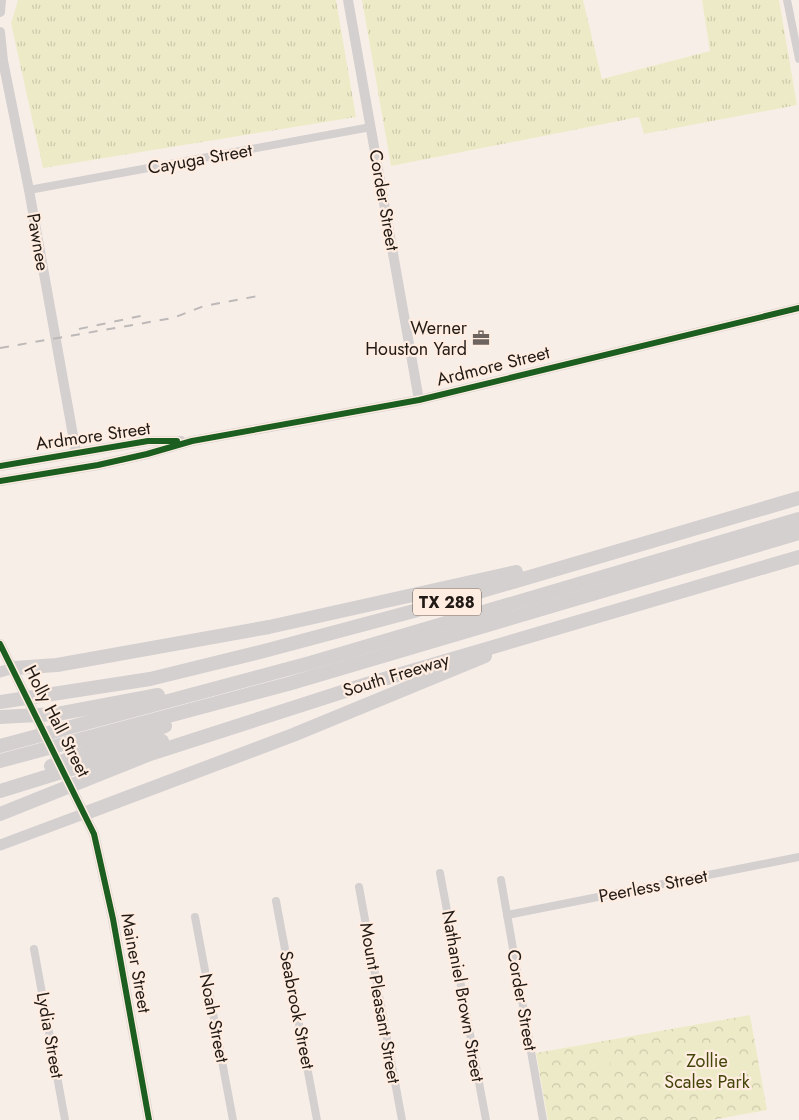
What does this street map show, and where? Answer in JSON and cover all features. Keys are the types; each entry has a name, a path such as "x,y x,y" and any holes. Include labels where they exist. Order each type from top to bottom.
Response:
{"highway":[{"name":"TX 288","path":"0,702 150,680 414,611 799,498"},
{"path":"0,746 310,663 799,519"},
{"path":"0,760 213,705 799,533"},
{"path":"7,670 57,665 269,627 629,547"},
{"name":"South Freeway","path":"0,814 150,754 304,704 536,634 799,558"},
{"path":"83,807 167,783 412,688 536,634"},
{"path":"0,717 57,714 84,710 196,688 287,663 310,663"},
{"path":"0,717 150,680"},
{"path":"0,790 222,723 304,704"},
{"path":"0,786 86,752 185,720 213,705"}],"main road":[{"path":"0,845 83,807"}],"street":[{"path":"0,12 1,0"},
{"name":"Corder Street","path":"348,0 419,400"},
{"path":"787,0 799,59"},
{"name":"Pawnee","path":"0,32 3,61 29,190 76,452"},
{"name":"Cayuga Street","path":"29,190 371,127"},
{"name":"Ardmore Street","path":"0,481 98,465 192,441 419,400 799,308"},
{"name":"Ardmore Street","path":"0,466 148,441 192,441"},
{"name":"Holly Hall Street","path":"0,644 7,670 21,682 83,807"},
{"name":"Mainer Street","path":"83,807 94,834 104,872 149,1120"},
{"name":"Peerless Street","path":"507,915 799,857"},
{"name":"Nathaniel Brown Street","path":"440,873 486,1120"},
{"name":"Corder Street","path":"501,880 543,1120"},
{"name":"Mount Pleasant Street","path":"359,887 402,1120"},
{"name":"Seabrook Street","path":"276,901 317,1120"},
{"name":"Noah Street","path":"195,917 233,1120"},
{"name":"Lydia Street","path":"34,949 65,1120"}],"green space":[{"path":"18,0 336,0 356,117 43,168 11,23"},
{"path":"362,0 583,0 602,79 710,51 702,0 779,0 797,105 644,134 639,117 391,166"},
{"name":"Zollie Scales Park","path":"750,1015 767,1110 712,1120 548,1120 536,1053"},
{"path":"693,1044 721,1067 709,1055 708,1047 735,1044 739,1071 726,1071 723,1069 725,1086 686,1090 679,1045"},
{"path":"608,1052 612,1077 601,1079 597,1054"}],"railway":[{"path":"0,348 173,318 204,306 258,296"},
{"path":"79,329 145,315"}],"cycle path":[{"path":"0,481 98,465 192,441 419,400 799,308"},
{"path":"0,466 148,441 177,441"},
{"path":"0,644 94,834 113,919 149,1120"}],"place":[{"name":"Werner Houston Yard","path":"481,338"}]}
